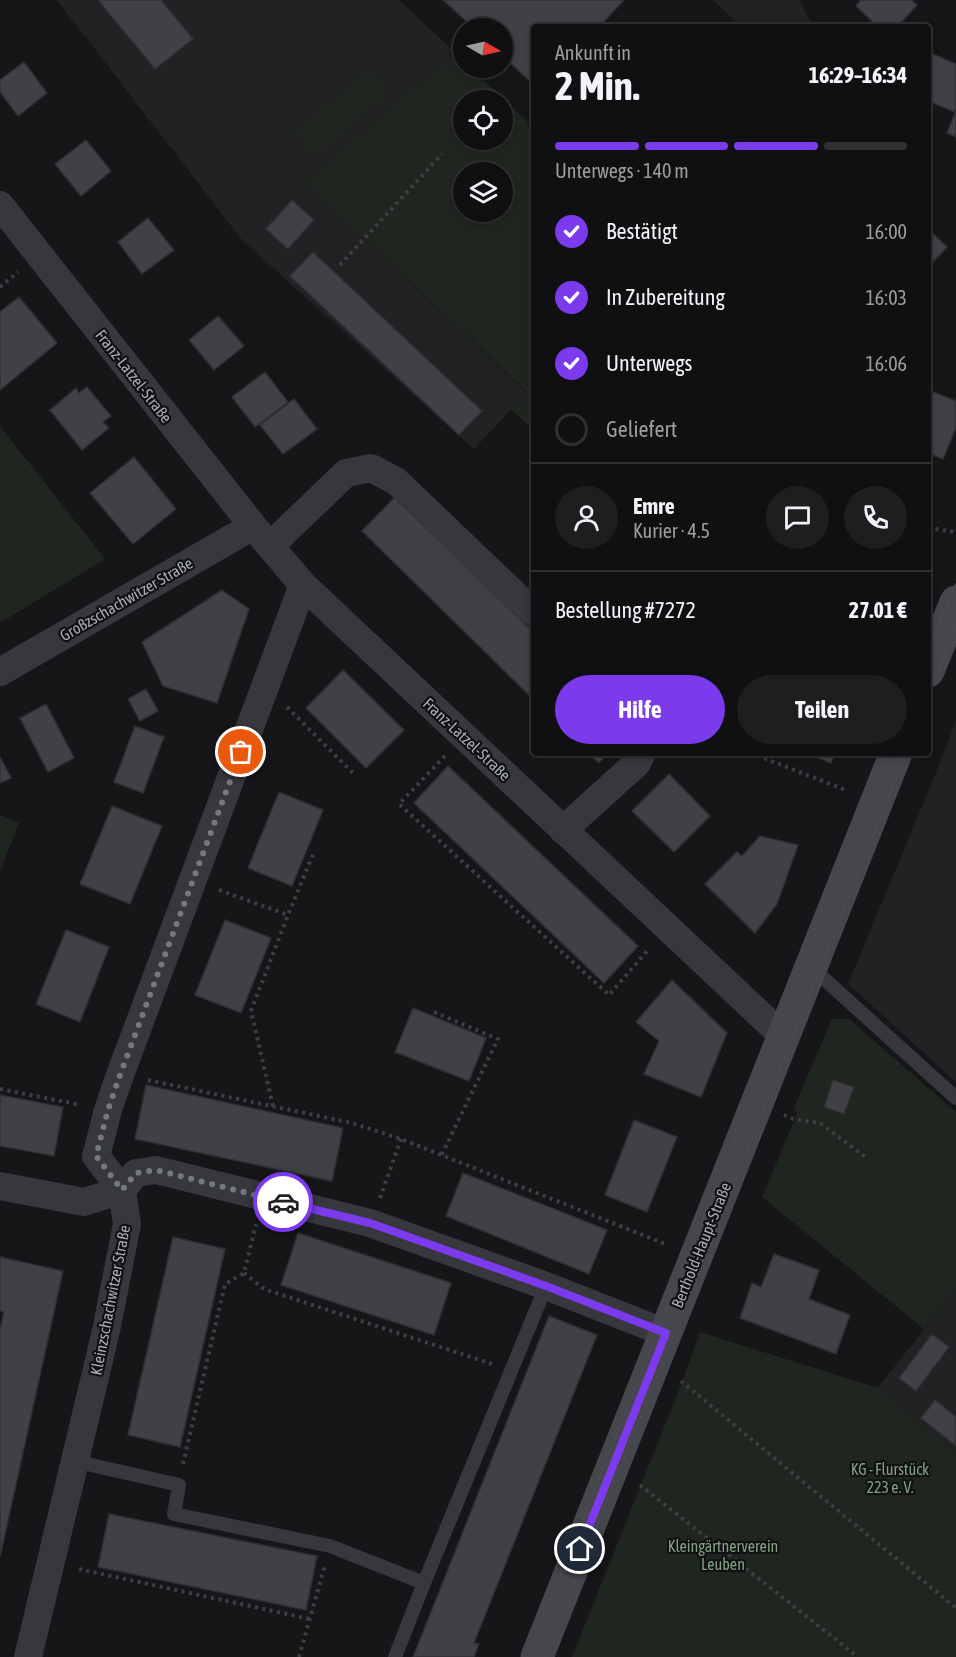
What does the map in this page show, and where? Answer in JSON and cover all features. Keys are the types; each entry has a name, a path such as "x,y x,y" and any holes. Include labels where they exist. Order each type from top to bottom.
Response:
{"street":[{"name":"Franz-Latzel-Straße","path":"0,205 261,536 303,585 784,1037"},
{"path":"261,536 346,472 371,468 396,481 531,610"},
{"name":"Großzschachwitzer Straße","path":"0,672 261,536"},
{"name":"Kleinzschachwitzer Straße","path":"28,1657 106,1331 128,1224 122,1190 96,1156 120,1075 303,585"},
{"path":"931,664 956,602"},
{"path":"563,830 637,763 640,756"},
{"name":"Berthold-Haupt-Straße","path":"537,1657 895,756"},
{"path":"0,1186 84,1202 122,1190 136,1173 156,1170 370,1223 546,1286 660,1346"}],"lane":[{"path":"811,967 956,1098"},
{"path":"395,1657 546,1286"},
{"path":"74,1461 178,1485 174,1514 330,1546 424,1584"}],"path":[{"path":"340,265 442,154"},
{"path":"931,528 956,532"},
{"path":"266,685 354,774"},
{"path":"464,736 399,804 609,995 667,928"},
{"path":"761,756 877,802"},
{"path":"273,1106 251,1011 314,852"},
{"path":"193,881 288,915"},
{"path":"434,1012 498,1039 441,1156"},
{"path":"120,1075 352,1123 401,1139 697,1256"},
{"path":"0,1089 108,1110"},
{"path":"757,1104 793,1119 820,1123 867,1158"},
{"path":"370,1223 401,1139"},
{"path":"178,1485 225,1284 244,1273 263,1197"},
{"path":"244,1273 264,1289 512,1371"},
{"path":"660,1346 956,1608"},
{"path":"640,1485 858,1657"},
{"path":"299,1657 330,1546"},
{"path":"50,1563 310,1619"}],"shaded area":[{"path":"57,0 399,0 453,50 453,54 303,182 527,393 474,449 242,240"},
{"path":"713,0 800,0 813,24 739,24"},
{"path":"956,721 956,1082 848,984"},
{"path":"956,1288 956,1452 878,1388"}],"green space":[{"path":"453,54 453,78 482,78 494,90 453,90 453,150 513,150 513,108 531,125 531,428 511,409 527,392 303,182"},
{"path":"369,69 389,93 314,157 294,133"},
{"path":"0,426 105,559 0,623"},
{"path":"0,815 19,823 0,872"},
{"path":"832,1019 849,1019 956,1112 956,1288 924,1329 762,1197 797,1114 794,1108"},
{"name":"Kleingärtnerverein Leuben","path":"700,1332 878,1388 956,1452 956,1657 572,1657"}],"building":[{"path":"98,0 161,0 193,39 155,69"},
{"path":"443,0 624,0 602,24 531,24 531,82 513,65 513,18 463,18"},
{"path":"861,0 912,0 917,5 900,24 875,24 856,6"},
{"path":"931,53 956,64 955,112 931,102"},
{"path":"24,62 47,93 18,116 0,92 0,80"},
{"path":"956,111 956,137 947,133"},
{"path":"86,140 111,171 81,196 55,164"},
{"path":"292,200 314,220 288,249 266,229"},
{"path":"148,218 174,250 142,274 118,242"},
{"path":"931,232 947,247 931,264"},
{"path":"313,252 482,411 459,435 290,276"},
{"path":"19,297 57,343 0,390 0,312"},
{"path":"218,316 244,346 214,370 189,340"},
{"path":"265,372 288,402 255,427 232,397"},
{"path":"87,387 111,416 103,422 109,428 82,450 50,410 76,388 79,393"},
{"path":"931,391 956,401 956,427 943,459 931,454"},
{"path":"294,399 317,429 283,454 260,425"},
{"path":"134,457 176,509 133,544 90,493"},
{"path":"395,497 531,630 531,697 362,531"},
{"path":"222,590 249,609 217,703 163,686 142,642"},
{"path":"343,670 404,730 366,768 306,708"},
{"path":"146,689 158,711 140,721 128,699"},
{"path":"46,704 74,758 48,772 20,718"},
{"path":"135,726 164,737 143,793 114,782"},
{"path":"591,756 605,756 599,763"},
{"path":"814,756 834,756 831,763"},
{"path":"0,757 11,778 0,783"},
{"path":"448,766 638,946 604,983 414,803"},
{"path":"669,774 710,816 674,852 632,811"},
{"path":"279,792 323,810 292,886 248,868"},
{"path":"112,806 162,826 130,904 80,884"},
{"path":"760,836 798,845 777,904 755,933 705,884 737,852 742,856"},
{"path":"225,920 271,938 241,1013 195,995"},
{"path":"66,930 109,947 80,1022 36,1004"},
{"path":"672,980 727,1033 701,1097 644,1074 659,1041 636,1022"},
{"path":"413,1008 486,1038 469,1081 395,1052"},
{"path":"833,1080 854,1087 844,1114 824,1107"},
{"path":"146,1085 343,1128 332,1181 135,1139"},
{"path":"0,1095 63,1107 54,1156 0,1146"},
{"path":"634,1120 677,1137 647,1212 605,1195"},
{"path":"463,1173 607,1230 589,1274 446,1216"},
{"path":"298,1233 451,1283 434,1335 281,1285"},
{"path":"173,1237 225,1249 180,1447 128,1435"},
{"path":"774,1254 819,1270 809,1299 850,1315 836,1354 740,1318 752,1283 761,1287"},
{"path":"0,1257 63,1271 0,1557 0,1329 4,1312 0,1311"},
{"path":"549,1316 597,1335 474,1643 479,1644 474,1657 413,1657"},
{"path":"932,1334 949,1347 916,1391 899,1378"},
{"path":"935,1400 956,1417 956,1446 921,1418"},
{"path":"109,1514 317,1556 306,1610 98,1567"}],"tram line":[{"path":"931,646 956,584"},
{"path":"931,688 956,626"},
{"path":"528,1657 888,756"},
{"path":"545,1657 905,756"}],"way so far":[{"path":"241,752 120,1075 96,1156 122,1190 136,1173 156,1170 283,1202"}],"route":[{"path":"283,1202 370,1223 546,1286 666,1333 580,1549"}],"park label":[{"name":"KG - Flurstück 223 e. V.","path":"890,1478"}]}
